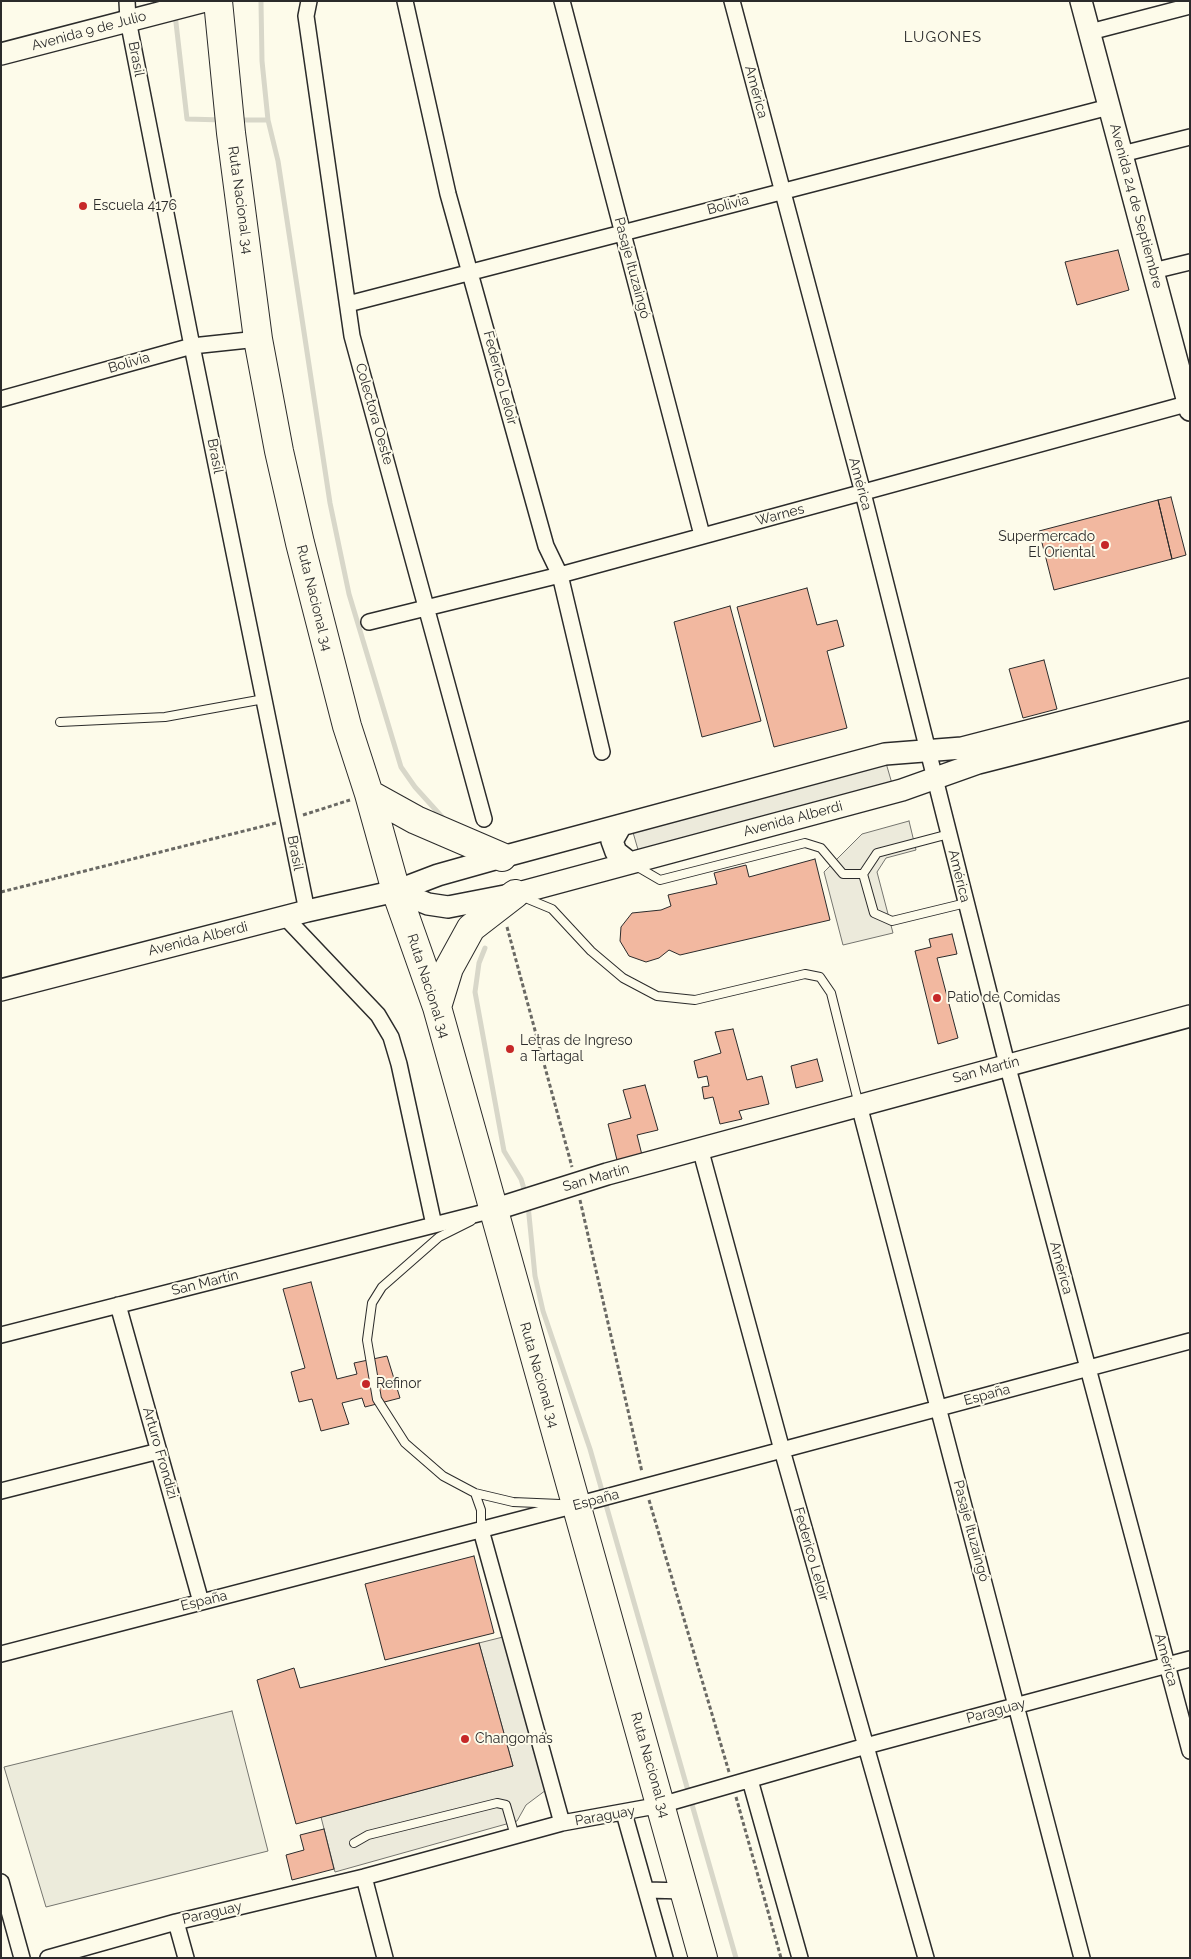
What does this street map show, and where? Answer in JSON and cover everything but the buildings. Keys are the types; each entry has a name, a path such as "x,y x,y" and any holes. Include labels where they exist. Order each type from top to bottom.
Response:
{"highway":[{"name":"Ruta Nacional 34","path":"218,1 231,133 258,339 279,451 300,543 347,726 369,794 396,891 437,1007 493,1210 586,1502 672,1802 685,1891 703,1958"},
{"path":"369,794 416,820 502,857"},
{"path":"437,1007 449,968 471,928 514,894"}],"main road":[{"name":"Avenida 9 de Julio","path":"1,54 128,11 175,9 205,1"},
{"name":"Avenida 24 de Septiembre","path":"1081,1 1189,406"},
{"name":"Avenida Alberdi","path":"1,990 307,911 396,891 438,875 502,857 885,754 962,748 1190,689"},
{"name":"Avenida Alberdi","path":"396,891 428,904 448,907 514,894 893,792 978,764 1190,709"},
{"path":"621,825 612,841 616,852 630,863"},
{"name":"San Martín","path":"493,1210 576,1183 700,1148 1006,1064 1190,1016"}],"street":[{"name":"Federico Leloir","path":"405,1 448,194 546,546 560,575 602,752"},
{"name":"Pasaje Ituzaingó","path":"562,1 702,535"},
{"name":"América","path":"732,1 863,493 1006,1064 1190,1751"},
{"name":"Colectora Oeste","path":"305,6 352,336 484,819"},
{"path":"1090,32 1190,6"},
{"name":"Brasil","path":"128,11 192,346 307,911"},
{"name":"Bolivia","path":"348,304 1109,106"},
{"path":"1122,154 1190,137"},
{"path":"1153,271 1190,262"},
{"name":"Bolivia","path":"1,399 192,346 258,339"},
{"name":"Warnes","path":"369,622 560,575 702,535 1189,406"},
{"path":"285,917 371,1008 391,1037 399,1064 434,1225"},
{"name":"Pasaje Ituzaingó","path":"859,1105 1082,1958"},
{"name":"Federico Leloir","path":"700,1148 782,1450 926,1958"},
{"name":"San Martín","path":"1,1335 493,1210"},
{"name":"Arturo Frondizi","path":"118,1305 201,1602"},
{"name":"España","path":"1,1654 645,1487 1190,1341"},
{"path":"1,1491 159,1450"},
{"path":"481,1530 562,1823"},
{"name":"Paraguay","path":"48,1958 176,1922 364,1877 562,1823 624,1813 672,1802 866,1746 1190,1659"},
{"path":"750,1780 800,1958"},
{"path":"624,1813 665,1958"},
{"path":"364,1877 385,1958"},
{"path":"1,1882 22,1958"},
{"path":"647,1890 685,1891"},
{"path":"176,1922 186,1958"}],"lane":[{"path":"60,722 165,717 264,699"},
{"path":"949,834 877,853 863,874 874,913 892,921 966,903"},
{"path":"630,863 660,880 805,843 821,848 842,874 863,874"},
{"path":"514,894 552,909 591,951 616,972 657,996 695,1000 805,974 820,977 830,993 859,1105"},
{"path":"493,1210 440,1237 382,1287 372,1303 367,1340 377,1399 405,1443 443,1476 475,1493 513,1502 586,1502"},
{"path":"475,1493 481,1510 481,1530"},
{"path":"354,1843 368,1835 497,1803 506,1805 515,1836"}],"path":[{"path":"1,892 288,820 369,794"},
{"path":"514,894 506,911 508,937 576,1183 645,1487 781,1958"}],"shaded area":[{"path":"886,763 893,787 639,853 632,829"},
{"path":"909,821 916,850 886,858 877,872 893,933 843,945 824,872 862,834"},
{"path":"503,1637 546,1790 526,1805 517,1821 335,1872 321,1817 513,1766 479,1643"},
{"path":"232,1711 268,1851 46,1907 4,1767"}],"waterway":[{"path":"261,2 262,61 268,120 278,161 330,503 349,594 401,767 415,787 443,818"},
{"path":"175,14 187,119 223,120"},
{"path":"239,120 268,120"},
{"path":"485,948 479,963 475,992 504,1151 521,1179 526,1195"},
{"path":"528,1205 535,1276 543,1311 590,1449 736,1958"}],"place":[{"name":"Escuela 4176","path":"83,206"},
{"name":"Supermercado El Oriental","path":"1105,545"},
{"name":"Patio de Comidas","path":"937,998"},
{"name":"Letras de Ingreso a Tartagal","path":"510,1049"},
{"name":"Refinor","path":"366,1384"},
{"name":"Changomás","path":"465,1739"}],"district":[{"name":"LUGONES","path":"943,37"}]}
